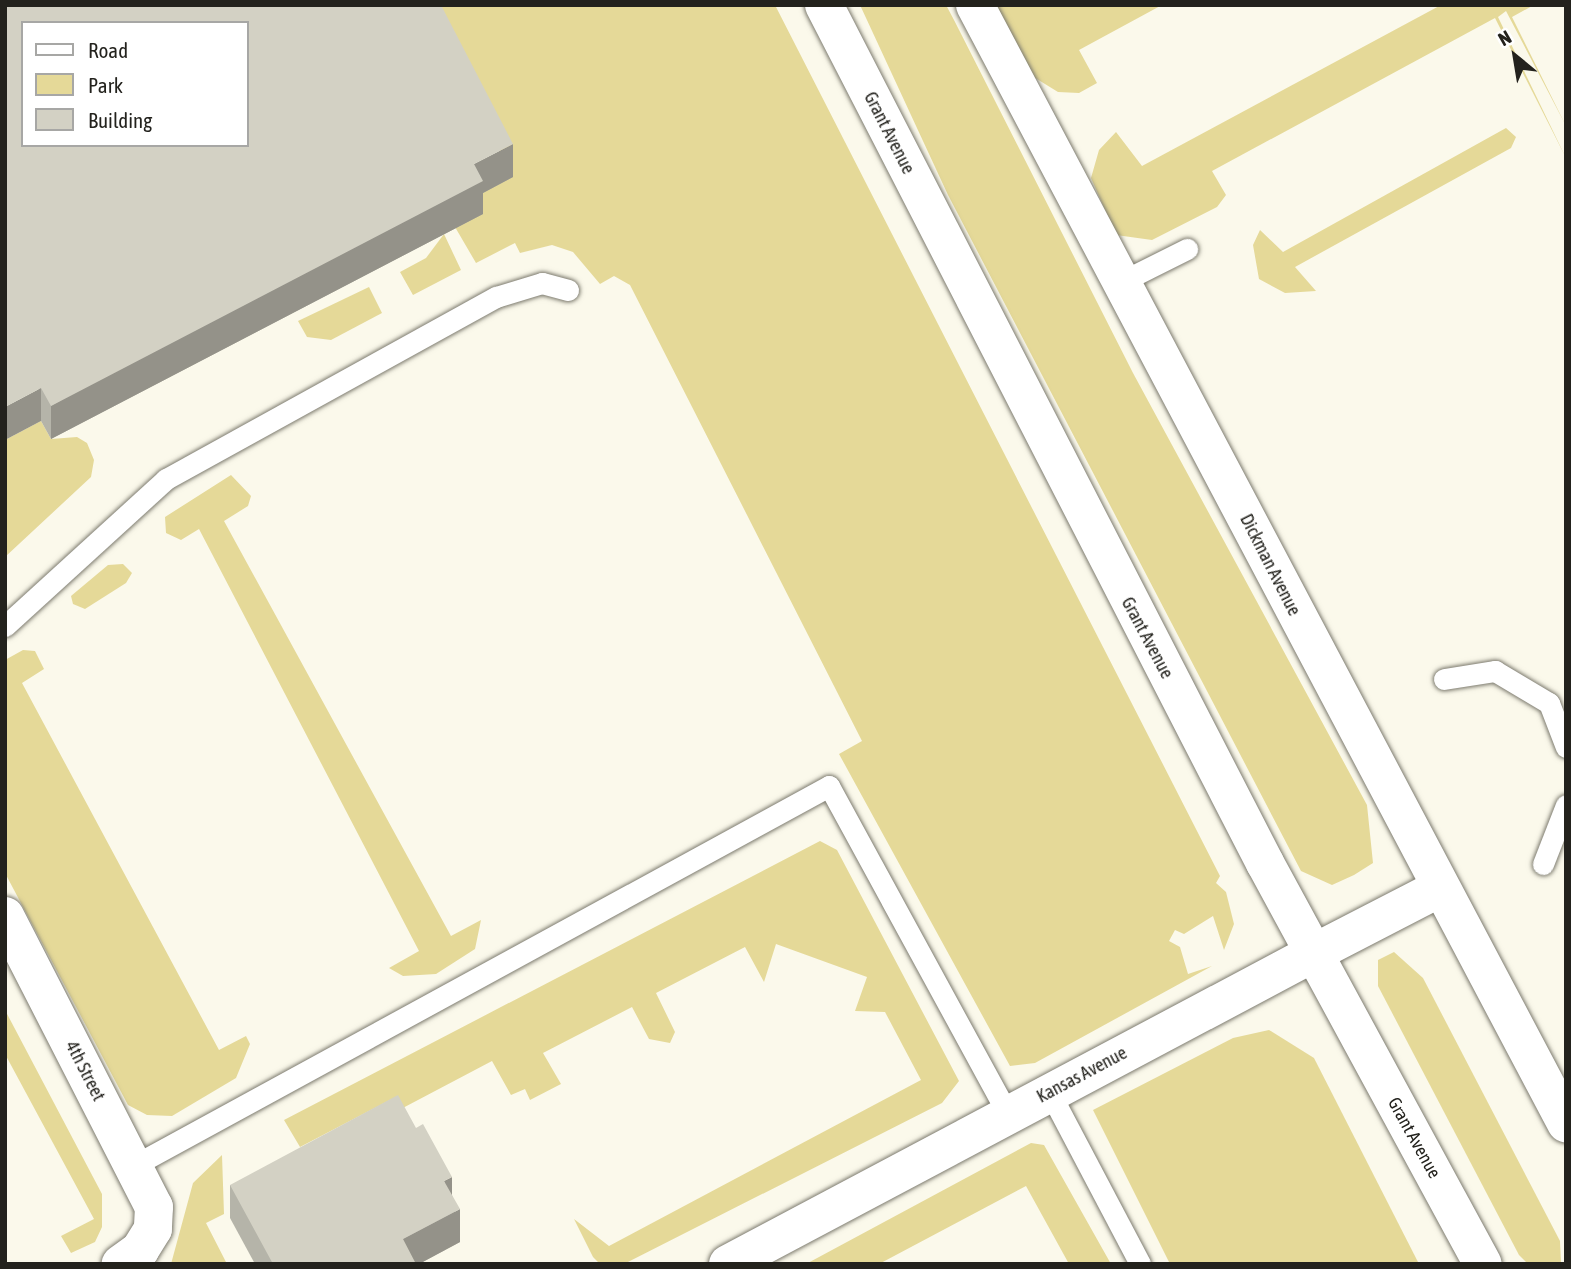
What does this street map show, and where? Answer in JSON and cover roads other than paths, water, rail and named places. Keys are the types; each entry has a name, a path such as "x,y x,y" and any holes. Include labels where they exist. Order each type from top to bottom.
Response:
{"street":[{"name":"Grant Avenue","path":"824,5 1312,954 1483,1264"},
{"name":"Dickman Avenue","path":"975,5 1437,888 1566,1123"},
{"name":"Kansas Avenue","path":"728,1264 1437,888"},
{"name":"4th Street","path":"5,916 154,1207 153,1229 140,1250 121,1264"}],"lane":[{"path":"1121,282 1187,249"},
{"path":"5,626 166,479 496,297 542,283 568,290"},
{"path":"1444,679 1494,671 1549,704 1566,747"},
{"path":"133,1166 829,786 1008,1114"},
{"path":"1543,864 1566,805"},
{"path":"1049,1093 1140,1264"}]}
